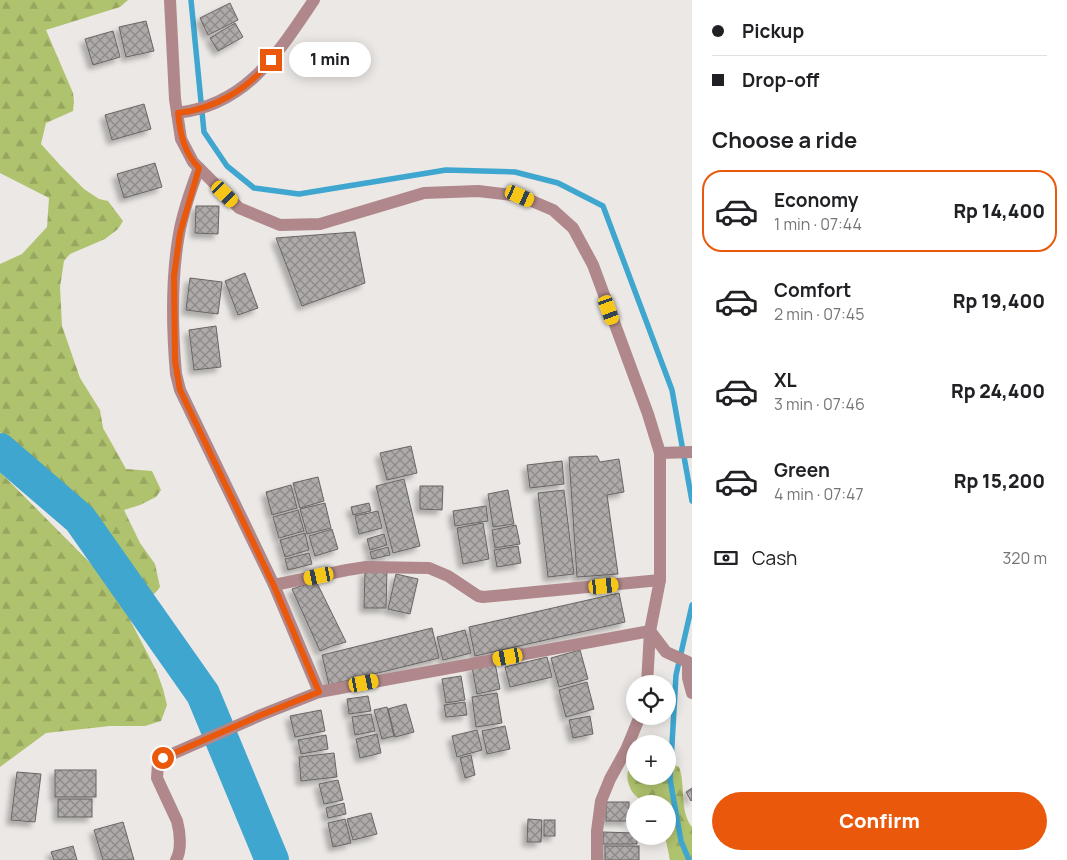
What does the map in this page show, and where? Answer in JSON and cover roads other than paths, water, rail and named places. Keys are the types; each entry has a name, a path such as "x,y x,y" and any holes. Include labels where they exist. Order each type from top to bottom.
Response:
{"street":[{"path":"170,0 175,99 181,139 193,162 239,208 280,225 320,224 424,193 478,191 520,196 553,210 573,228 593,265 648,414 665,452 660,580 650,631 648,675"},
{"path":"178,113 209,106 244,87 261,73 314,0"},
{"path":"199,168 180,233 174,276 176,374 180,390 274,586 319,692"},
{"path":"665,452 692,452"},
{"path":"274,586 347,570 374,567 429,568 438,570 482,597 660,580"},
{"path":"650,631 666,652 688,662 688,678 692,693"},
{"path":"176,860 178,855 178,821 157,778 158,764 163,758 319,692 650,631"},
{"path":"597,860 597,831 601,801 636,725"}],"waterway":[{"path":"191,0 204,132 227,166 254,188 299,194 446,170 515,172 558,183 603,206 672,390 692,501"},
{"path":"0,450 80,519 203,694 272,860"},
{"path":"689,860 681,841 670,779 676,675 692,605"}]}
